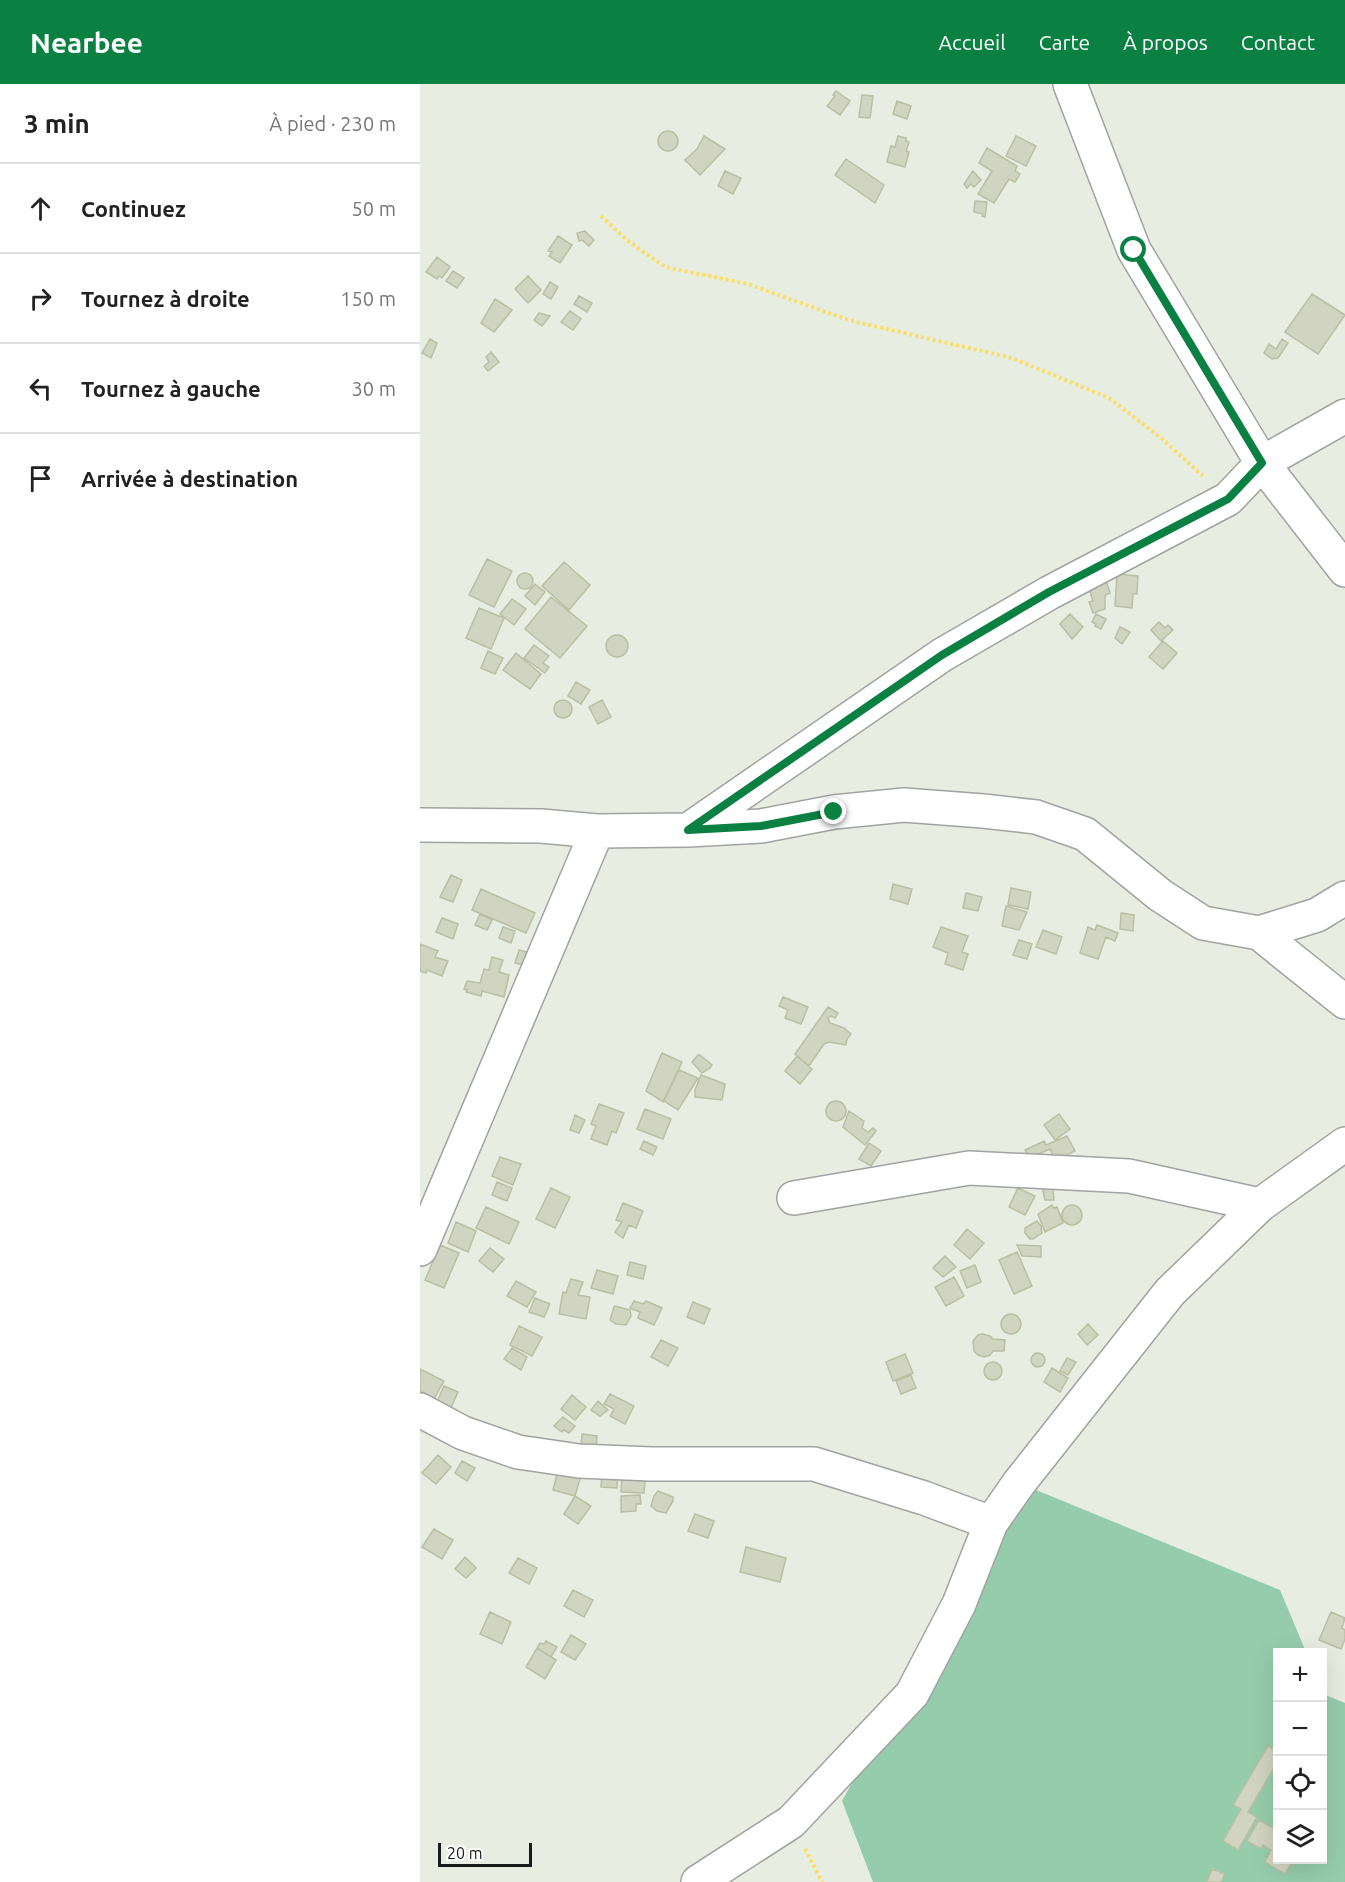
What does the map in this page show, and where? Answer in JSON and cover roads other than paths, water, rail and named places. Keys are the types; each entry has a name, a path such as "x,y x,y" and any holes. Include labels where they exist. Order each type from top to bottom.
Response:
{"street":[{"path":"1070,84 1134,250 1262,463 1345,570"},
{"path":"688,830 942,655 1049,592 1228,499 1262,463 1345,416"},
{"path":"420,825 541,826 597,831 688,830 761,826 834,812 904,805 1036,817 1085,834 1160,895 1203,923 1259,933 1317,915 1345,898"},
{"path":"420,1249 597,831"},
{"path":"1259,933 1345,1002"},
{"path":"698,1882 791,1822 912,1694 959,1604 991,1523 1170,1292 1260,1205 1345,1144"},
{"path":"794,1198 969,1168 1129,1176 1260,1205"},
{"path":"420,1410 463,1433 518,1452 579,1461 651,1464 814,1464 924,1498 991,1523"}]}
